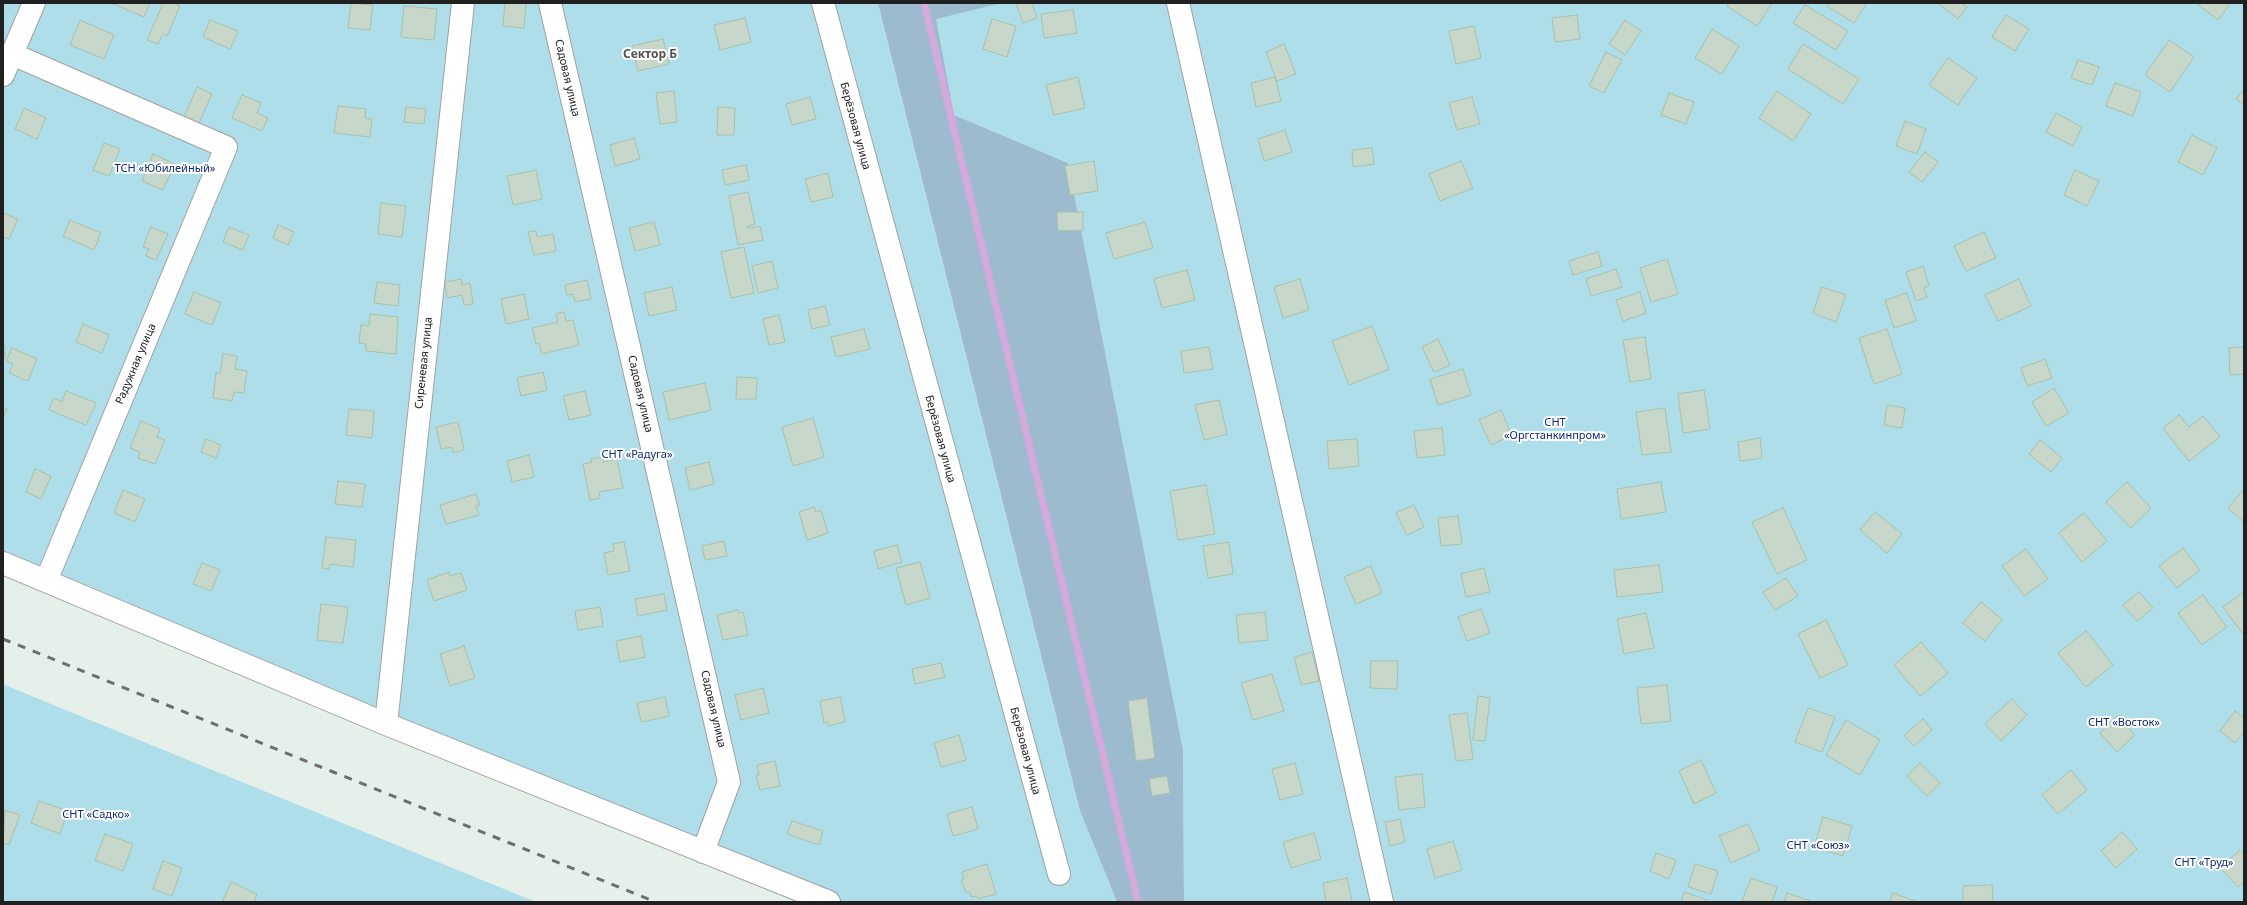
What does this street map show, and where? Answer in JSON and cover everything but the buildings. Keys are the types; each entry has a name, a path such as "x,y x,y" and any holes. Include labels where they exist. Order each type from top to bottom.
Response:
{"street":[{"path":"3,75 34,3"},
{"name":"Сиреневая улица","path":"386,724 463,3"},
{"name":"Садовая улица","path":"550,3 729,782 703,852"},
{"name":"Берёзовая улица","path":"823,3 1059,874"},
{"path":"1178,3 1382,902"},
{"name":"Радужная улица","path":"12,54 226,147 46,581"},
{"path":"3,563 386,724 829,902"}],"green space":[{"name":"СНТ «Радуга»","path":"3,3 878,3 1080,811 1117,902 829,902 3,563"},
{"name":"СНТ «Оргстанкинпром»","path":"1002,3 2244,3 2244,902 1184,902 1183,750 1068,163 954,115 935,18"},
{"name":"СНТ «Садко»","path":"3,684 46,702 536,902 3,902"}],"shaded area":[{"path":"878,3 1002,3 936,19 954,115 1068,163 1183,750 1184,902 1117,902 1080,811"}],"waterway":[{"path":"924,3 1138,902"}],"railway":[{"path":"3,639 656,902"}],"district":[{"name":"Сектор Б","path":"650,55"}],"park label":[{"name":"ТСН «Юбилейный»","path":"165,169"},
{"name":"СНТ «Восток»","path":"2124,723"},
{"name":"СНТ «Союз»","path":"1818,846"},
{"name":"СНТ «Труд»","path":"2204,863"}]}
